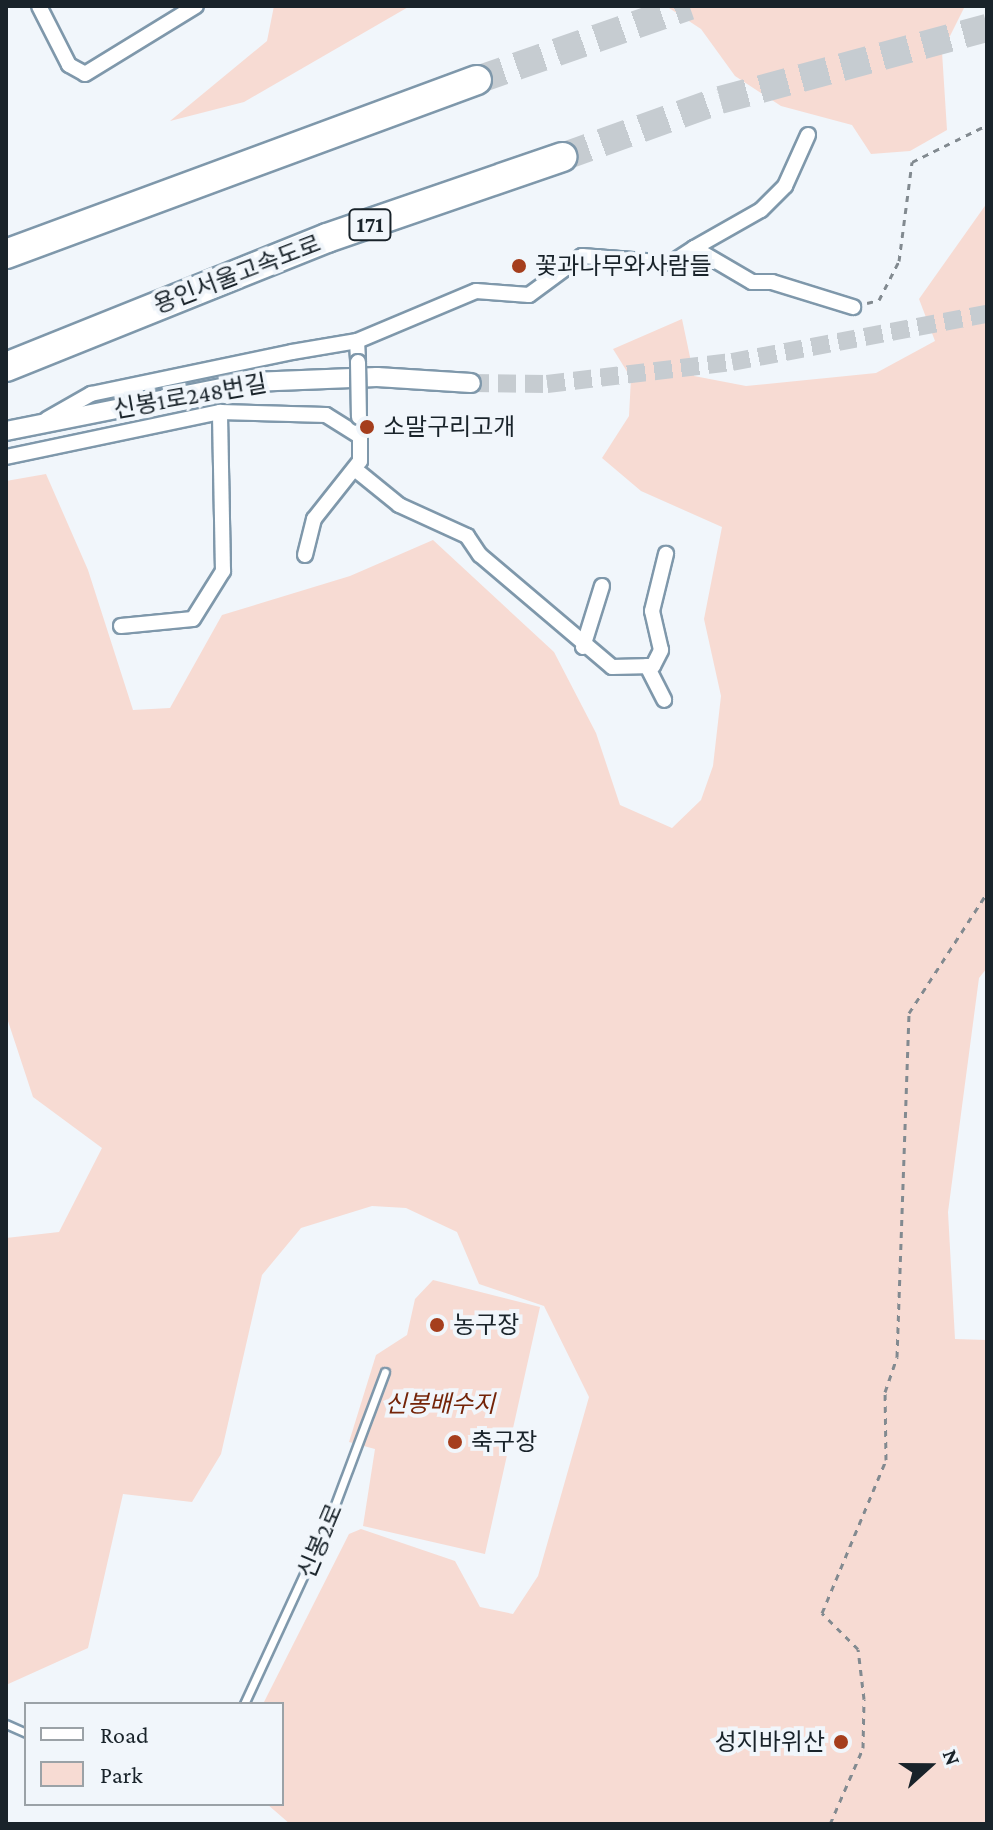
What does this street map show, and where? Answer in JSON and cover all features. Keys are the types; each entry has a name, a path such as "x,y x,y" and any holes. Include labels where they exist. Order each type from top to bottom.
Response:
{"highway":[{"path":"6,254 137,202 477,80"},
{"name":"용인서울고속도로","path":"6,367 179,296 562,157"}],"street":[{"path":"39,6 69,65 85,74 196,6"},
{"path":"34,425 91,394 357,341 476,291 529,295 582,256 671,263 761,210 785,186 808,135"},
{"path":"694,248 752,282 853,307"},
{"path":"305,555 314,519 356,470 360,436 357,341"},
{"name":"신봉1로248번길","path":"6,431 252,382 377,377 471,383"},
{"path":"6,457 220,412 312,413 360,436"},
{"path":"121,626 193,619 223,571 220,412"},
{"path":"356,470 399,505 467,536 583,647 612,667 650,666"},
{"path":"650,666 661,650 652,611 655,579 666,554"},
{"path":"583,647 602,586"},
{"path":"650,666 664,700"}],"lane":[{"name":"신봉2로","path":"245,1702 330,1518 385,1372"}],"path":[{"path":"853,307 879,300 899,261 912,162 987,125"},
{"path":"830,1824 863,1748 864,1699 858,1649 822,1613 886,1460 885,1392 897,1357 909,1013 987,893"}],"green space":[{"path":"274,6 410,6 244,102 170,121 267,41"},
{"path":"666,6 965,6 942,52 947,130 910,151 871,154 852,125 781,106 735,76 701,29"},
{"path":"987,203 987,968 979,978 948,1212 955,1339 987,1340 987,1824 290,1824 269,1806 284,1806 284,1702 264,1702 349,1534 361,1529 455,1561 480,1607 513,1614 538,1576 589,1397 544,1306 479,1284 457,1232 406,1208 372,1206 301,1228 262,1275 221,1454 192,1502 123,1494 88,1648 6,1685 6,1238 59,1232 102,1148 33,1097 6,1015 6,481 46,474 88,570 133,710 170,708 222,615 350,576 433,540 554,652 596,733 620,805 672,828 701,800 713,766 721,696 704,619 722,527 641,491 602,458 629,416 631,378 613,349 682,319 694,376 746,386 876,373 935,341 919,299"},
{"name":"신봉배수지","path":"433,1280 540,1307 485,1554 363,1526 375,1449 349,1442 376,1355 407,1335 415,1299"}],"tunnel":[{"path":"477,80 689,6"},
{"path":"562,157 720,100 987,28"},
{"path":"471,383 547,384 732,362 987,314"}],"place":[{"name":"꽃과나무와사람들","path":"519,266"},
{"name":"소말구리고개","path":"367,427"},
{"name":"농구장","path":"437,1325"},
{"name":"축구장","path":"455,1442"},
{"name":"성지바위산","path":"841,1742"}]}
